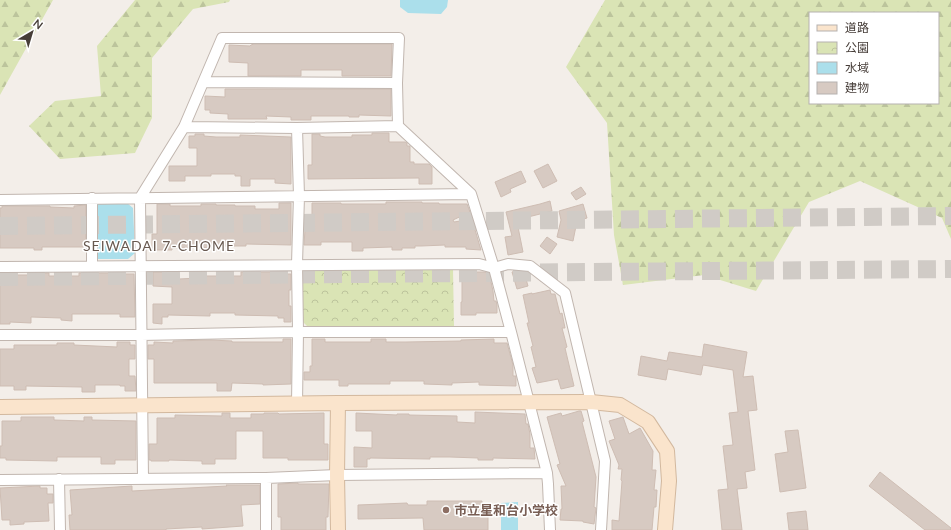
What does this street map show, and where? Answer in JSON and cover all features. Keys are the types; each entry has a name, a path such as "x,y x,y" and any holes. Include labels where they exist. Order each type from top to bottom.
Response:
{"street":[{"path":"143,479 140,198 184,127 222,38 399,38 397,83 398,126"},
{"path":"204,82 397,83"},
{"path":"184,127 297,128 398,126 472,194 494,268 547,474 550,530"},
{"path":"297,128 299,196 297,264 297,404"},
{"path":"0,200 472,194"},
{"path":"92,198 92,266"},
{"path":"0,267 297,264 479,264 494,268 508,264 530,266 564,293 605,461 601,530"},
{"path":"0,335 141,335 298,332 511,332"},
{"path":"0,408 529,402 590,402 620,405 648,422 667,450 669,481 665,530"},
{"path":"338,403 338,530"},
{"path":"0,480 547,474"},
{"path":"266,478 266,530"},
{"path":"59,479 60,530"}],"green space":[{"path":"0,0 53,0 0,95"},
{"path":"135,0 230,0 229,2 193,9 152,58 152,118 135,153 60,159 29,126 55,101 101,96 97,46"},
{"path":"605,0 951,0 951,239 942,218 860,181 809,202 756,291 704,275 623,285 614,235 607,123 566,67"},
{"path":"308,269 453,269 454,326 309,328 303,322 303,275"}],"water":[{"path":"400,0 448,0 447,7 441,14 408,13 400,7"},
{"path":"127,203 133,208 135,253 128,259 96,259 96,204"},
{"path":"518,502 518,530 501,530 501,503"}],"building":[{"path":"254,44 392,44 391,76 342,76 342,70 301,70 301,76 248,76 248,63 229,62 229,45 250,46"},
{"path":"225,89 391,89 391,116 311,116 311,120 291,120 291,117 266,116 267,119 228,119 228,114 210,113 210,110 205,110 205,96 225,97"},
{"path":"372,133 389,133 389,142 407,143 407,146 410,146 410,162 414,162 414,164 429,164 432,167 432,184 419,184 419,178 308,179 308,165 312,165 312,134 320,134 320,136 325,137 352,137 352,135 372,135"},
{"path":"195,134 204,134 204,136 216,137 240,137 240,135 291,137 291,184 275,183 275,179 250,179 250,186 241,186 241,176 235,176 235,174 185,176 185,181 169,181 169,166 197,166 197,148 189,148 189,136 195,136"},
{"path":"548,164 557,181 543,188 534,171"},
{"path":"521,171 526,182 510,189 511,192 501,197 495,182"},
{"path":"581,187 586,194 576,200 571,193"},
{"path":"550,201 552,211 528,217 528,219 517,222 523,252 508,255 505,237 512,236 506,212"},
{"path":"386,202 467,204 470,212 453,220 454,222 472,219 481,250 466,249 466,247 445,247 445,245 415,246 415,248 402,248 402,250 392,250 392,247 363,248 363,251 352,251 352,242 321,242 321,245 304,245 305,229 312,229 312,203 386,204"},
{"path":"279,203 291,203 291,245 246,244 246,246 215,246 215,248 194,247 172,248 172,250 152,250 152,234 157,234 157,204 170,204 170,206 201,206 201,204 216,204 255,206 255,209 279,209"},
{"path":"583,204 587,218 577,221 573,241 557,237 561,220 559,211"},
{"path":"86,205 86,247 42,247 42,250 34,250 34,248 0,248 0,208 2,208 2,206 50,206 74,208 74,206"},
{"path":"547,237 557,244 550,254 540,246"},
{"path":"476,270 476,272 489,273 494,301 496,301 497,305 497,313 461,315 462,271"},
{"path":"153,272 179,274 179,279 199,278 199,276 241,276 241,272 279,272 280,274 291,274 289,306 291,306 291,322 284,322 284,318 278,318 278,316 210,313 210,316 168,315 168,317 162,317 162,324 153,323 153,304 172,304 172,287 153,286"},
{"path":"512,272 524,272 528,286 517,289"},
{"path":"38,273 49,273 49,276 79,276 79,273 134,274 135,317 120,317 120,314 72,314 72,321 61,320 61,318 31,317 31,323 10,322 10,324 0,324 0,277 14,277 14,275 38,275"},
{"path":"550,290 551,294 555,294 560,314 562,313 565,328 562,328 567,347 565,348 574,386 561,389 558,379 537,383 532,368 536,367 531,347 533,346 527,323 529,323 523,295"},
{"path":"283,339 291,339 291,384 263,385 232,383 231,391 217,391 217,383 154,383 154,359 148,359 148,345 154,345 154,342 173,343 173,341 211,340 232,342 283,342"},
{"path":"312,339 325,339 325,342 371,342 371,339 386,339 386,342 406,342 494,339 494,343 507,343 513,365 513,376 516,376 516,386 479,385 479,382 452,383 452,385 424,384 424,381 390,381 390,384 348,384 348,386 339,386 339,380 304,380 304,372 310,372 310,366 312,366"},
{"path":"117,342 130,342 130,345 135,345 135,359 129,359 129,376 135,376 136,391 125,391 125,386 120,385 95,385 95,392 82,392 82,387 26,386 26,390 14,390 14,386 0,386 0,349 14,349 14,345 57,345 57,343 117,347"},
{"path":"704,344 747,352 743,377 753,376 757,410 748,411 755,470 745,472 747,488 737,489 742,530 722,530 718,490 728,489 723,446 733,445 729,413 738,412 733,370 703,365 701,375 668,369 666,380 638,375 641,356 667,361 669,352 702,357"},
{"path":"581,411 584,421 582,422 596,477 594,507 596,508 594,524 583,521 560,520 562,509 561,486 566,486 557,465 560,464 547,417 561,413 562,416"},
{"path":"475,412 525,414 526,424 528,424 530,434 530,448 534,448 535,459 493,458 493,460 478,460 478,458 450,457 430,457 430,459 370,458 367,459 367,467 354,467 354,447 372,448 372,431 356,431 356,413 457,416 457,422 475,423"},
{"path":"222,413 230,413 230,418 251,418 251,414 264,413 324,413 324,444 328,444 328,460 288,460 288,458 263,458 263,431 236,431 236,459 215,459 215,464 202,464 202,461 149,460 149,444 157,444 157,418 175,418 175,415 222,416"},
{"path":"21,417 54,417 54,420 84,421 84,417 92,417 92,420 136,421 136,460 115,460 115,464 101,464 101,457 57,457 57,461 6,460 6,458 0,458 0,446 2,446 2,421 21,421"},
{"path":"623,417 629,434 640,428 653,451 652,470 656,470 654,490 657,490 652,530 612,530 612,520 619,521 622,469 618,469 619,465 609,441 615,439 609,421"},
{"path":"798,430 806,488 780,492 775,454 788,452 785,431"},
{"path":"880,472 951,528 951,530 925,530 869,486"},
{"path":"278,484 329,484 326,530 281,530 281,517 278,517"},
{"path":"226,485 260,485 260,504 241,505 243,526 166,530 70,530 69,515 72,515 70,490 132,486 132,491 227,486"},
{"path":"40,486 40,488 47,488 47,494 53,494 53,503 48,503 49,521 24,522 24,524 10,525 10,520 2,520 0,488"},
{"path":"427,501 482,501 482,504 488,504 488,530 424,530 423,518 358,519 358,505 407,503 408,505 427,505"},
{"path":"806,511 808,530 789,530 787,513"}],"tunnel":[{"path":"0,226 951,216"},
{"path":"0,277 951,269"}],"place":[{"name":"市立星和台小学校","path":"446,510"}],"district":[{"name":"SEIWADAI 7-CHOME","path":"159,246"}]}
